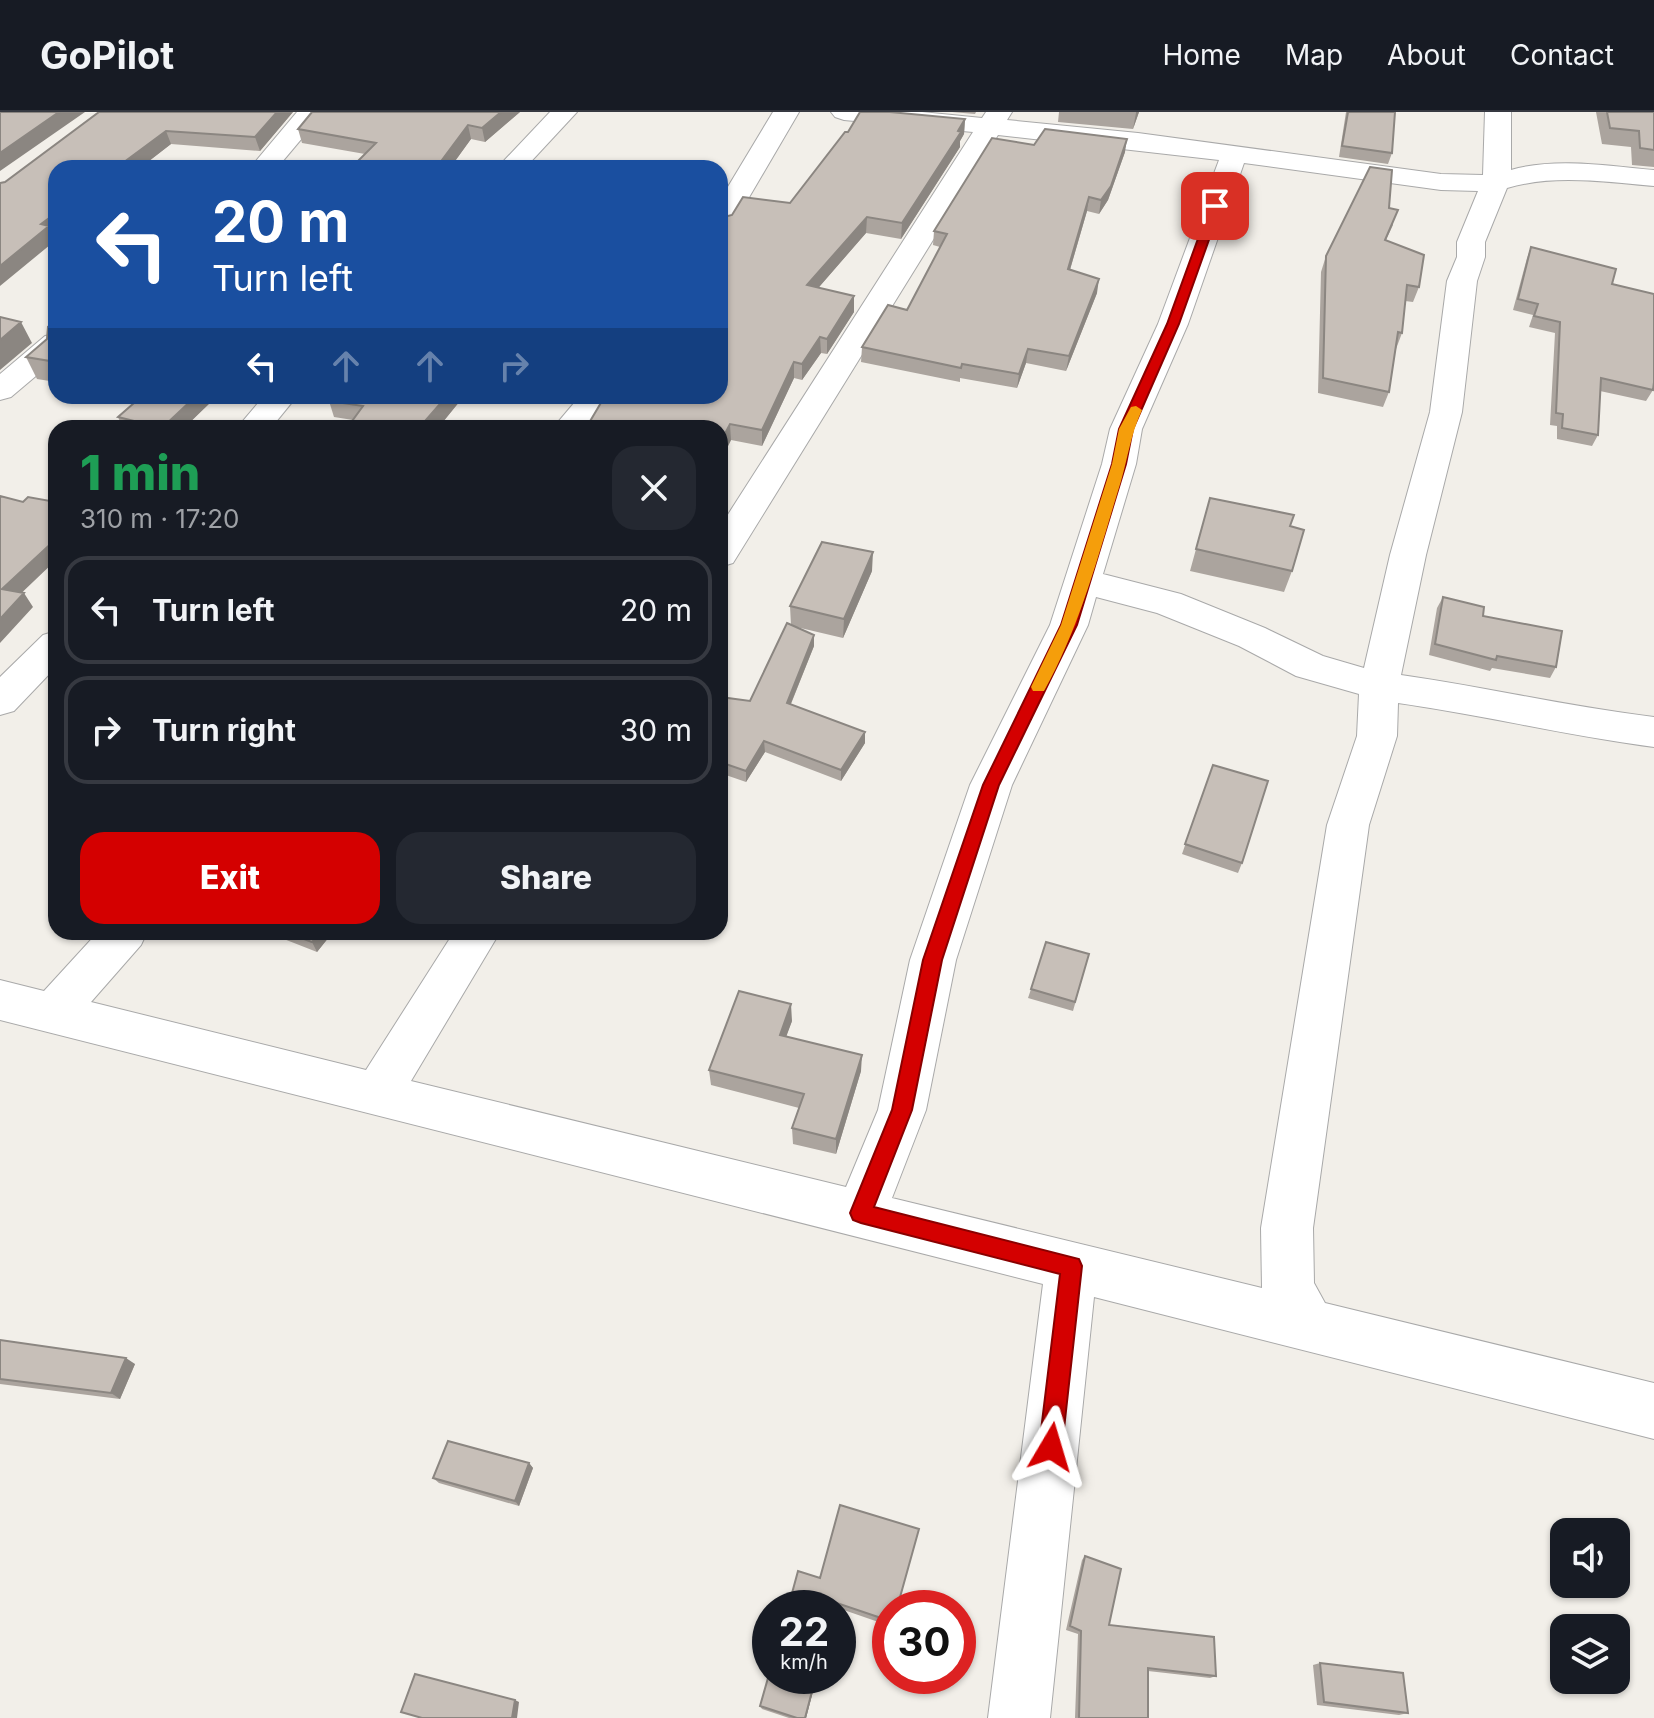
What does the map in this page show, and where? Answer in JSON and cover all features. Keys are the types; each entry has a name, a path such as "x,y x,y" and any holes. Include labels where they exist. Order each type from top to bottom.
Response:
{"street":[{"path":"270,160 311,112"},
{"path":"518,160 564,112"},
{"path":"728,210 786,112"},
{"path":"844,112 994,119 1396,178 1495,183 1525,174 1580,172 1654,178"},
{"path":"1307,1324 1288,1287 1287,1228 1348,825 1377,736 1379,686 1408,555 1446,412 1462,281 1471,257 1471,242 1495,183 1499,158 1498,112"},
{"path":"728,542 994,119"},
{"path":"861,1213 902,1110 933,960 991,785 1069,625 1119,464 1126,429 1173,324 1234,155"},
{"path":"0,390 48,350"},
{"path":"260,420 274,404"},
{"path":"576,420 590,404"},
{"path":"1082,581 1168,603 1252,637 1310,666 1379,686 1463,698 1589,724 1654,732"},
{"path":"0,701 48,652"},
{"path":"53,1013 118,940"},
{"path":"377,1094 473,940"},
{"path":"0,1000 1654,1411"},
{"path":"1019,1718 1071,1266"}],"building":[{"path":"0,112 59,112 0,153"},
{"path":"99,112 277,112 255,137 166,131 127,160 48,160 48,219 41,224 48,227 0,266 0,183"},
{"path":"312,112 501,112 482,128 468,125 442,160 359,160 376,143 298,129"},
{"path":"860,112 965,119 958,131 961,132 902,223 867,217 807,285 854,296 827,339 820,337 802,364 794,362 762,430 730,424 728,428 728,420 591,420 600,404 728,404 728,216 732,215 743,197 790,203 848,132"},
{"path":"1348,112 1395,112 1392,153 1342,146"},
{"path":"1607,112 1654,112 1654,150 1640,148 1639,131 1610,128"},
{"path":"1045,129 1127,139 1111,186 1101,200 1089,197 1068,269 1099,279 1069,356 1028,349 1019,374 962,364 961,368 862,347 888,305 907,310 947,234 934,231 992,138 1034,145"},
{"path":"1370,167 1392,170 1389,208 1398,210 1385,240 1424,255 1419,287 1407,285 1402,333 1398,332 1389,392 1323,378 1326,256"},
{"path":"1531,247 1616,269 1612,284 1654,294 1653,390 1601,378 1598,435 1562,428 1563,414 1556,413 1560,322 1534,316 1538,304 1518,299"},
{"path":"0,317 21,322 0,340"},
{"path":"48,327 48,361 26,357 47,339"},
{"path":"133,404 188,404 170,420 118,417"},
{"path":"349,404 440,404 426,420 353,420 363,406"},
{"path":"0,496 23,502 28,497 48,501 48,546 2,589 24,593 0,619"},
{"path":"1210,498 1294,515 1290,526 1304,530 1292,571 1196,549"},
{"path":"822,542 873,552 844,619 790,606"},
{"path":"1443,597 1484,607 1483,616 1562,631 1556,667 1497,656 1496,660 1435,644"},
{"path":"787,623 814,635 787,703 865,732 841,770 764,741 746,771 728,765 728,698 750,701"},
{"path":"1213,765 1268,781 1242,863 1185,844"},
{"path":"1046,942 1089,954 1075,1002 1031,989"},
{"path":"739,991 791,1004 780,1035 862,1055 836,1139 792,1128 804,1094 709,1070"},
{"path":"0,1340 126,1358 111,1393 0,1379"},
{"path":"448,1441 529,1463 515,1501 433,1478"},
{"path":"840,1505 919,1529 902,1590 872,1590 872,1615 856,1609 856,1590 793,1590 798,1571 820,1578"},
{"path":"1085,1556 1121,1569 1109,1625 1214,1637 1216,1676 1148,1668 1148,1718 1079,1718 1081,1631 1070,1626"},
{"path":"1320,1663 1403,1673 1408,1713 1324,1702"},
{"path":"415,1674 515,1700 512,1718 422,1718 401,1712"},
{"path":"763,1694 811,1694 805,1718 760,1706"}],"slow traffic":[{"path":"1039,687 1069,625 1119,464 1126,429 1136,410"}],"route":[{"path":"1051,1447 1071,1266 861,1213 902,1110 933,960 991,785 1069,625 1119,464 1126,429 1148,386 1173,324 1215,206"}]}
